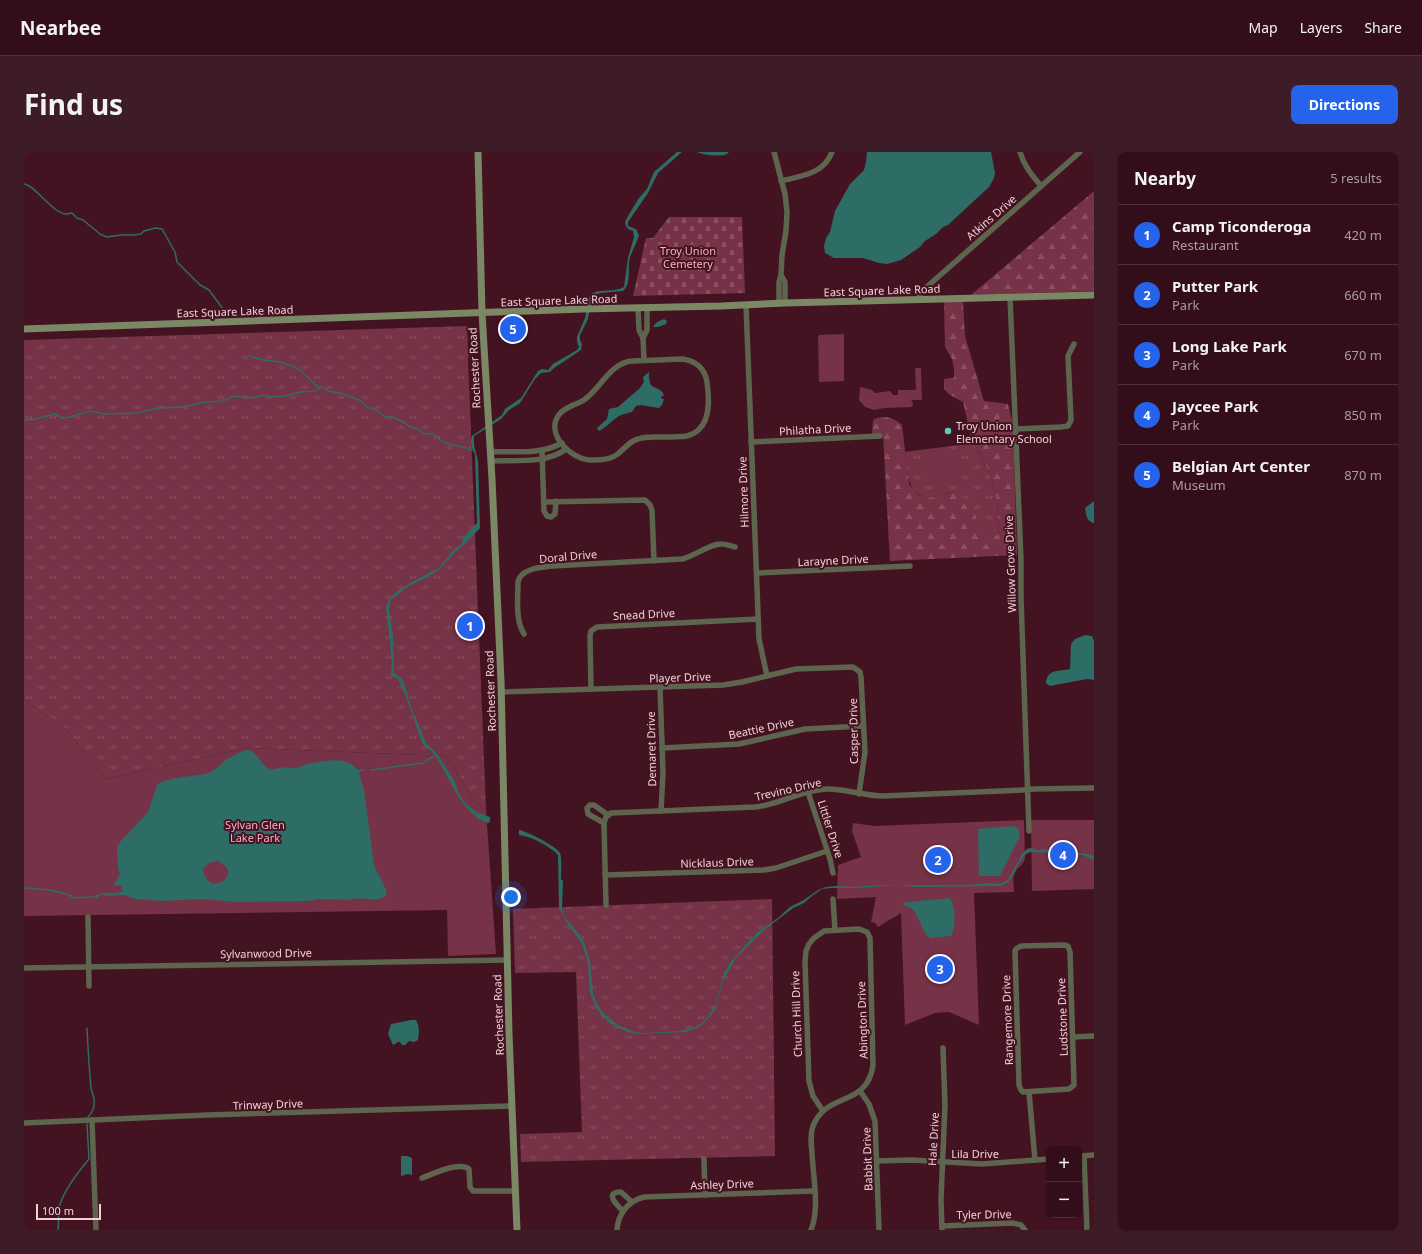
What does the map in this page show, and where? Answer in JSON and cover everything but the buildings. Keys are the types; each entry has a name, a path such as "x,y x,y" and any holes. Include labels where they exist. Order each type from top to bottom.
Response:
{"main road":[{"name":"Rochester Road","path":"478,152 482,313 491,461 501,692 512,1106 517,1230"},
{"name":"East Square Lake Road","path":"24,329 583,309 1094,295"}],"street":[{"path":"774,152 786,203 788,222 782,255 781,274 785,282 782,303"},
{"path":"781,181 814,172 825,164 832,152"},
{"path":"1020,152 1024,164 1041,186"},
{"name":"Atkins Drive","path":"918,300 922,292 1080,152"},
{"name":"Willow Grove Drive","path":"1010,297 1021,560 1021,606 1029,831"},
{"name":"Hilmore Drive","path":"746,305 758,619 760,649 767,676"},
{"path":"638,308 639,330 643,338 644,360"},
{"path":"643,338 647,330 647,308"},
{"path":"1015,429 1068,426 1070,420 1068,356 1074,344"},
{"path":"683,359 695,362 705,374 708,386 708,413 704,425 687,436 638,439 631,442 616,455 607,459 595,460 583,459 572,455 562,443 557,433 556,424 561,413 580,403 589,396 617,366 628,361 683,359"},
{"name":"Philatha Drive","path":"751,442 880,436"},
{"path":"490,452 542,450 562,443"},
{"path":"491,461 542,459 552,457 566,449"},
{"path":"542,450 544,513 547,516 551,517 555,514 556,501"},
{"path":"544,502 571,500 589,502 639,500 648,502 652,510 654,561"},
{"name":"Doral Drive","path":"524,634 521,629 519,618 518,582 519,576 524,573 541,567 688,558 710,546 720,544 735,547"},
{"name":"Larayne Drive","path":"756,573 910,566"},
{"name":"Snead Drive","path":"591,689 590,636 592,631 597,627 758,619"},
{"name":"Player Drive","path":"501,692 727,685 802,669 851,666 857,668"},
{"name":"Casper Drive","path":"857,668 861,677 864,758 859,794"},
{"name":"Demaret Drive","path":"660,687 663,773 661,811"},
{"name":"Beattie Drive","path":"662,748 739,744 805,729 863,726"},
{"name":"Trevino Drive","path":"605,875 605,819 615,813 761,806 773,804 808,792 828,789 883,796 1094,788"},
{"name":"Littler Drive","path":"808,792 832,863 833,873"},
{"name":"Nicklaus Drive","path":"605,875 764,870 776,868 828,851"},
{"path":"605,875 606,905"},
{"path":"834,899 835,930"},
{"path":"88,917 89,986"},
{"name":"Abington Drive","path":"835,930 862,929 868,933 870,938 874,1063 871,1076 860,1092"},
{"name":"Church Hill Drive","path":"823,1112 813,1096 809,1081 805,958 807,948 814,938 824,932 835,930"},
{"name":"Ludstone Drive","path":"1016,948 1021,946 1062,945 1068,946 1070,952 1073,1087 1069,1089 1029,1092"},
{"name":"Rangemore Drive","path":"1016,948 1015,961 1019,1085 1023,1092 1029,1092"},
{"name":"Sylvanwood Drive","path":"24,968 508,960"},
{"path":"1073,1037 1094,1036"},
{"name":"Hale Drive","path":"942,1228 941,1198 945,1112 943,1048"},
{"path":"811,1230 815,1213 811,1135 815,1122 823,1112 834,1104 860,1092"},
{"name":"Babbit Drive","path":"860,1092 869,1104 874,1117 879,1230"},
{"path":"1029,1092 1035,1160"},
{"name":"Trinway Drive","path":"24,1123 512,1106"},
{"path":"92,1120 96,1230"},
{"path":"1087,1230 1082,1156 1094,1155"},
{"path":"704,1159 706,1195"},
{"name":"Lila Drive","path":"877,1161 912,1160 982,1164 1046,1159"},
{"path":"422,1178 449,1168 464,1166 469,1169 470,1187 473,1191 515,1191"},
{"name":"Ashley Drive","path":"623,1211 632,1202 648,1196 814,1191"},
{"path":"618,1230 619,1219 623,1211 613,1201 614,1194 621,1192 632,1202"},
{"name":"Tyler Drive","path":"942,1228 1013,1223 1021,1225 1025,1230"}],"green space":[{"path":"1094,191 1094,291 971,295"},
{"name":"Troy Union Cemetery","path":"669,217 742,217 745,293 633,296 646,238 653,238"},
{"path":"944,302 963,302 965,336 984,401 1008,404 1013,425 1017,555 890,561 883,435 872,434 873,420 881,417 896,420 902,425 909,484 918,495 929,498 952,492 961,495 972,508 980,525 991,537 999,534 997,500 989,471 971,437 963,402 950,395 944,389 944,379 954,378 954,369 952,359 945,347"},
{"path":"467,326 468,348 470,350 468,359 486,810 474,801 446,756 247,748 106,779 66,729 24,700 24,340"},
{"path":"844,334 844,381 819,382 819,335"},
{"path":"915,368 921,368 922,400 911,400 913,403 912,407 884,408 874,410 865,407 859,400 861,387 872,390 875,393 890,391 893,395 898,395 898,390 916,390"},
{"path":"974,443 989,471 997,500 999,534 991,537 980,525 972,508 952,492 930,498 921,496 915,492 907,473 905,452"},
{"path":"959,450 962,481 923,485 920,454"},
{"name":"Sylvan Glen Lake Park","path":"24,700 66,729 106,779 247,748 446,756 474,801 486,810 496,954 448,956 447,910 24,916"},
{"path":"1024,820 1025,859 1014,874 1014,892 974,893 979,1025 949,1012 935,1013 905,1025 901,913 878,927 875,923 871,922 876,897 837,899 838,865 861,857 852,831 853,823 875,826"},
{"path":"1031,820 1094,820 1094,889 1032,891"},
{"path":"772,899 775,1156 521,1162 520,1134 582,1132 576,972 515,973 513,909"}],"shaded area":[{"path":"677,152 682,152 658,173 648,193 628,222 628,226 636,229 639,235 629,261 626,288 623,291 600,293 592,297 588,319 580,335 582,344 581,350 550,372 541,373 535,379 520,403 509,410 501,419 474,436 474,445 478,461 480,528 442,567 430,576 407,587 391,600 389,608 393,637 394,673 402,679 414,716 426,743 438,755 455,782 459,794 466,804 478,813 490,817 490,822 488,823 478,818 470,811 456,792 433,753 422,742 402,686 398,679 393,677 391,674 392,662 386,606 395,593 440,567 454,549 462,544 463,538 477,523 475,454 471,445 472,436 502,415 505,409 521,398 538,371 542,369 548,370 553,364 577,350 579,347 577,337 585,318 591,294 599,291 616,290 624,287 628,258 634,237 633,231 628,229 625,222 639,198 647,189 654,172"},
{"path":"697,152 729,152 724,155 716,155"},
{"path":"867,152 991,152 995,173 989,187 948,225 943,227 936,234 925,241 920,247 901,260 887,264 863,258 834,258 825,253 824,246 826,238 830,232 835,211 850,184 864,170"},
{"path":"664,319 667,321 666,324 653,327 657,322"},
{"path":"649,372 649,381 651,385 663,393 664,396 661,396 662,399 664,399 662,405 659,408 641,405 636,406 632,412 619,416 599,431 597,428 607,419 609,409 618,407 640,388 644,382 643,377"},
{"path":"1094,501 1094,523 1088,520 1085,508"},
{"path":"1085,635 1092,636 1094,641 1094,680 1087,679 1050,686 1046,683 1049,675 1051,673 1070,669 1071,644 1075,639"},
{"path":"245,750 250,750 253,752 264,765 272,769 284,767 296,768 307,764 334,760 347,762 358,770 364,769 364,771 359,773 364,790 374,865 387,894 379,899 359,898 349,900 320,899 307,901 239,902 202,899 162,901 135,899 125,895 107,896 102,894 97,898 93,897 102,893 117,893 123,891 121,886 114,884 120,874 118,869 117,848 120,842 148,812 157,785 175,778 211,772 228,759","holes":["217,861 227,868 228,874 225,879 219,883 213,884 206,878 203,868 209,863"]},
{"path":"1013,826 1018,828 1020,836 1000,876 979,876 978,829"},
{"path":"519,830 541,839 560,853 561,879 563,881 563,915 580,935 585,945 590,962 593,993 597,1004 603,1013 618,1025 635,1032 646,1033 680,1031 695,1027 703,1022 716,1004 724,973 730,963 750,940 759,931 778,918 790,907 804,900 818,890 826,887 836,886 852,887 898,885 822,889 804,903 793,908 763,931 736,958 723,981 715,1010 705,1022 697,1028 685,1032 639,1034 628,1032 611,1024 601,1015 595,1005 590,993 588,963 582,944 567,923 559,908 558,855 540,842 519,835"},
{"path":"1031,848 1037,850 1045,849 1088,854 1094,856 1094,860 1082,855 1067,853 1030,852 1021,860 1010,880 999,886 917,887 898,885 999,884 1005,882 1009,878 1022,854 1027,849"},
{"path":"950,898 955,917 951,936 931,938 926,935 915,912 911,908 903,905 903,903 908,902"},
{"path":"416,1020 418,1025 418,1040 414,1042 409,1041 405,1045 398,1042 393,1045 388,1034 391,1024"},
{"path":"401,1156 412,1158 412,1175 408,1174 401,1176"}],"waterway":[{"path":"24,184 33,189 55,209 66,214 72,213 100,234 107,237 141,234 144,231 155,228 162,229 175,252 177,262 200,285 209,290 223,309"},
{"path":"250,356 262,360 281,362 292,366 300,370 319,388 322,387 328,391 344,394 361,401 366,407 376,410 385,417 393,417 410,427 419,429 424,434 433,434 443,442 472,450"},
{"path":"24,420 55,414 63,418 90,411 105,414 136,413 158,408 185,407 199,403 222,401 234,396 252,398 263,395 271,397 284,396 301,392 315,391 319,388"},
{"path":"371,770 423,763 434,756"},
{"path":"24,888 50,890 75,898 93,897"},
{"path":"87,1028 91,1088 94,1098 94,1108 88,1117"},
{"path":"58,1230 59,1208 67,1188 89,1159 87,1124"}],"place":[{"name":"Belgian Art Center","path":"513,329"},
{"name":"Troy Union Elementary School","path":"948,431"},
{"name":"Camp Ticonderoga","path":"470,626"},
{"name":"Jaycee Park","path":"1063,855"},
{"name":"Putter Park","path":"938,860"},
{"name":"Long Lake Park","path":"940,969"}]}
